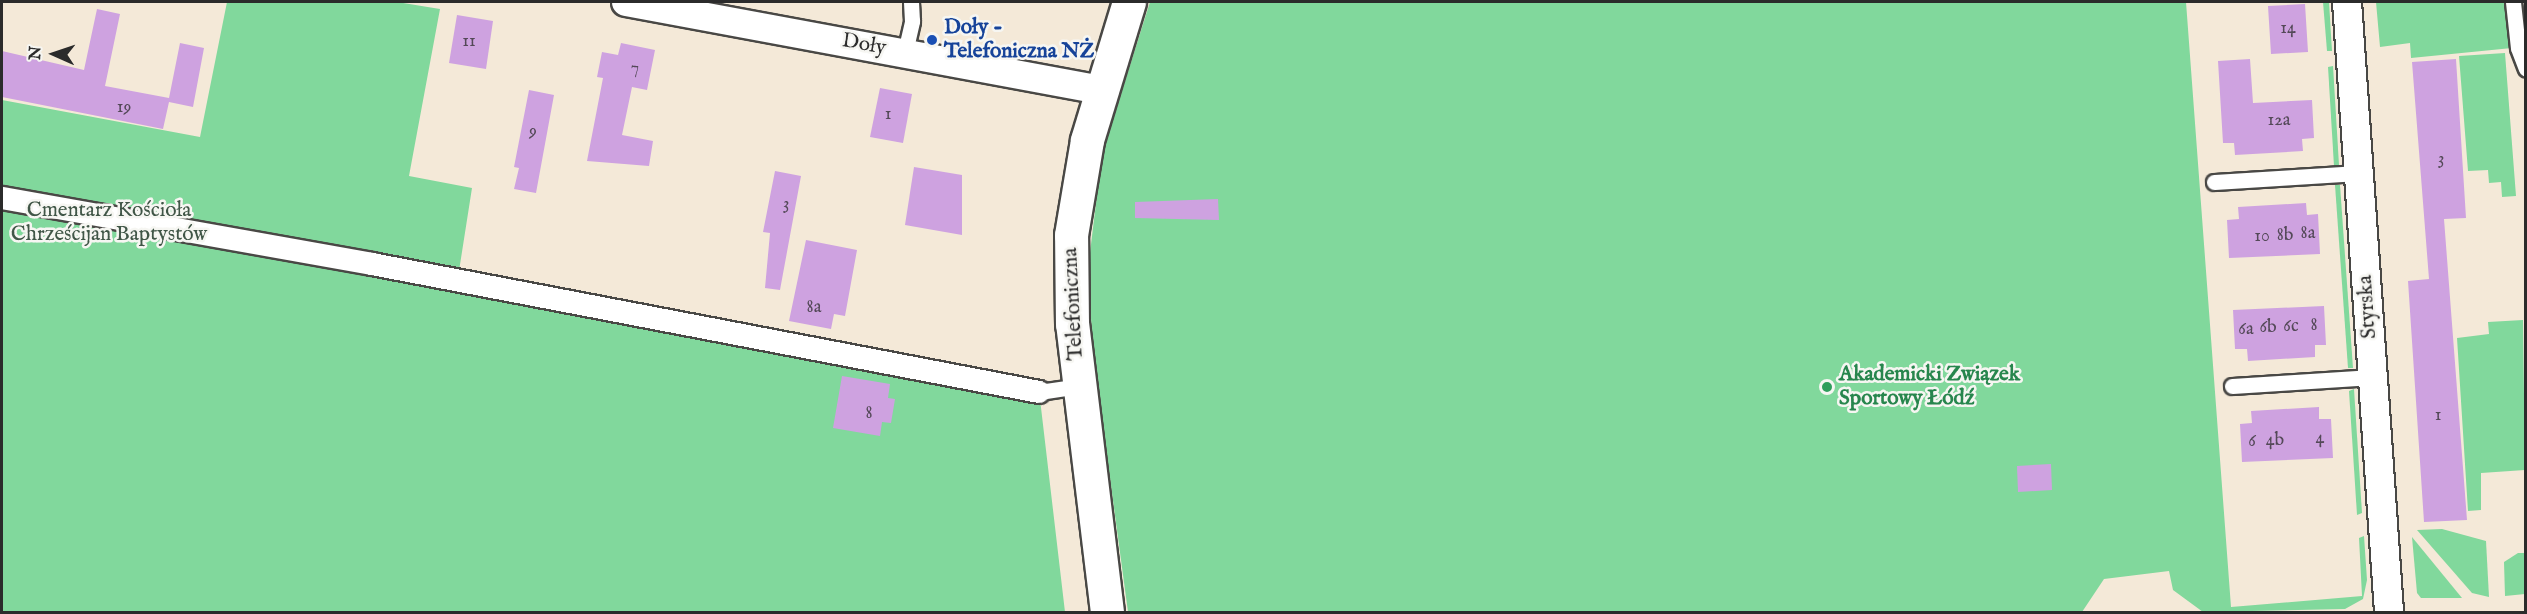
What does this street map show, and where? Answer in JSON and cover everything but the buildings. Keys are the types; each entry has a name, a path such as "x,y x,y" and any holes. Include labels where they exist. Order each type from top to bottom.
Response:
{"street":[{"name":"Doły","path":"626,2 1102,90"},
{"name":"Telefoniczna","path":"1107,612 1072,324 1071,235 1081,165 1130,2"},
{"name":"Styrska","path":"2347,2 2389,612"},
{"path":"2,198 350,260 1040,392"}],"lane":[{"path":"905,52 912,21 911,2"},
{"path":"2513,2 2518,48 2526,69"},
{"path":"2214,182 2359,173"},
{"path":"2232,386 2373,377"},
{"path":"1040,392 1079,386"}],"green space":[{"name":"Cmentarz Kościoła Chrześcijan Baptystów","path":"227,2 397,2 440,9 409,176 472,188 459,271 1038,382 1065,612 2,612 2,100 200,137"},
{"name":"Akademicki Związek Sportowy Łódź","path":"1150,2 2186,2 2231,607 2362,596 2359,538 2364,536 2367,580 2363,599 2345,609 2203,612 2173,590 2169,571 2104,579 2082,612 1128,612 1093,352 1088,269 1102,154"},
{"path":"2323,2 2329,2 2332,51 2327,51"},
{"path":"2376,2 2507,2 2512,48 2411,58 2410,43 2380,47"},
{"path":"2505,53 2516,196 2502,197 2501,182 2489,183 2488,170 2468,171 2459,56"},
{"path":"2333,66 2339,165 2334,166 2328,67"},
{"path":"2335,185 2340,185 2353,368 2348,368"},
{"path":"2523,320 2525,470 2481,473 2481,510 2468,511 2457,338 2489,334 2488,322"},
{"path":"2354,389 2362,513 2357,515 2349,391"},
{"path":"2442,529 2486,541 2489,597 2472,593 2417,530"},
{"path":"2412,537 2462,598 2421,598 2417,593"},
{"path":"2518,553 2525,553 2525,594 2505,596 2504,562"}],"place":[{"name":"Doły - Telefoniczna NŻ","path":"932,40"},
{"name":"Akademicki Związek Sportowy Łódź","path":"1827,387"}]}
